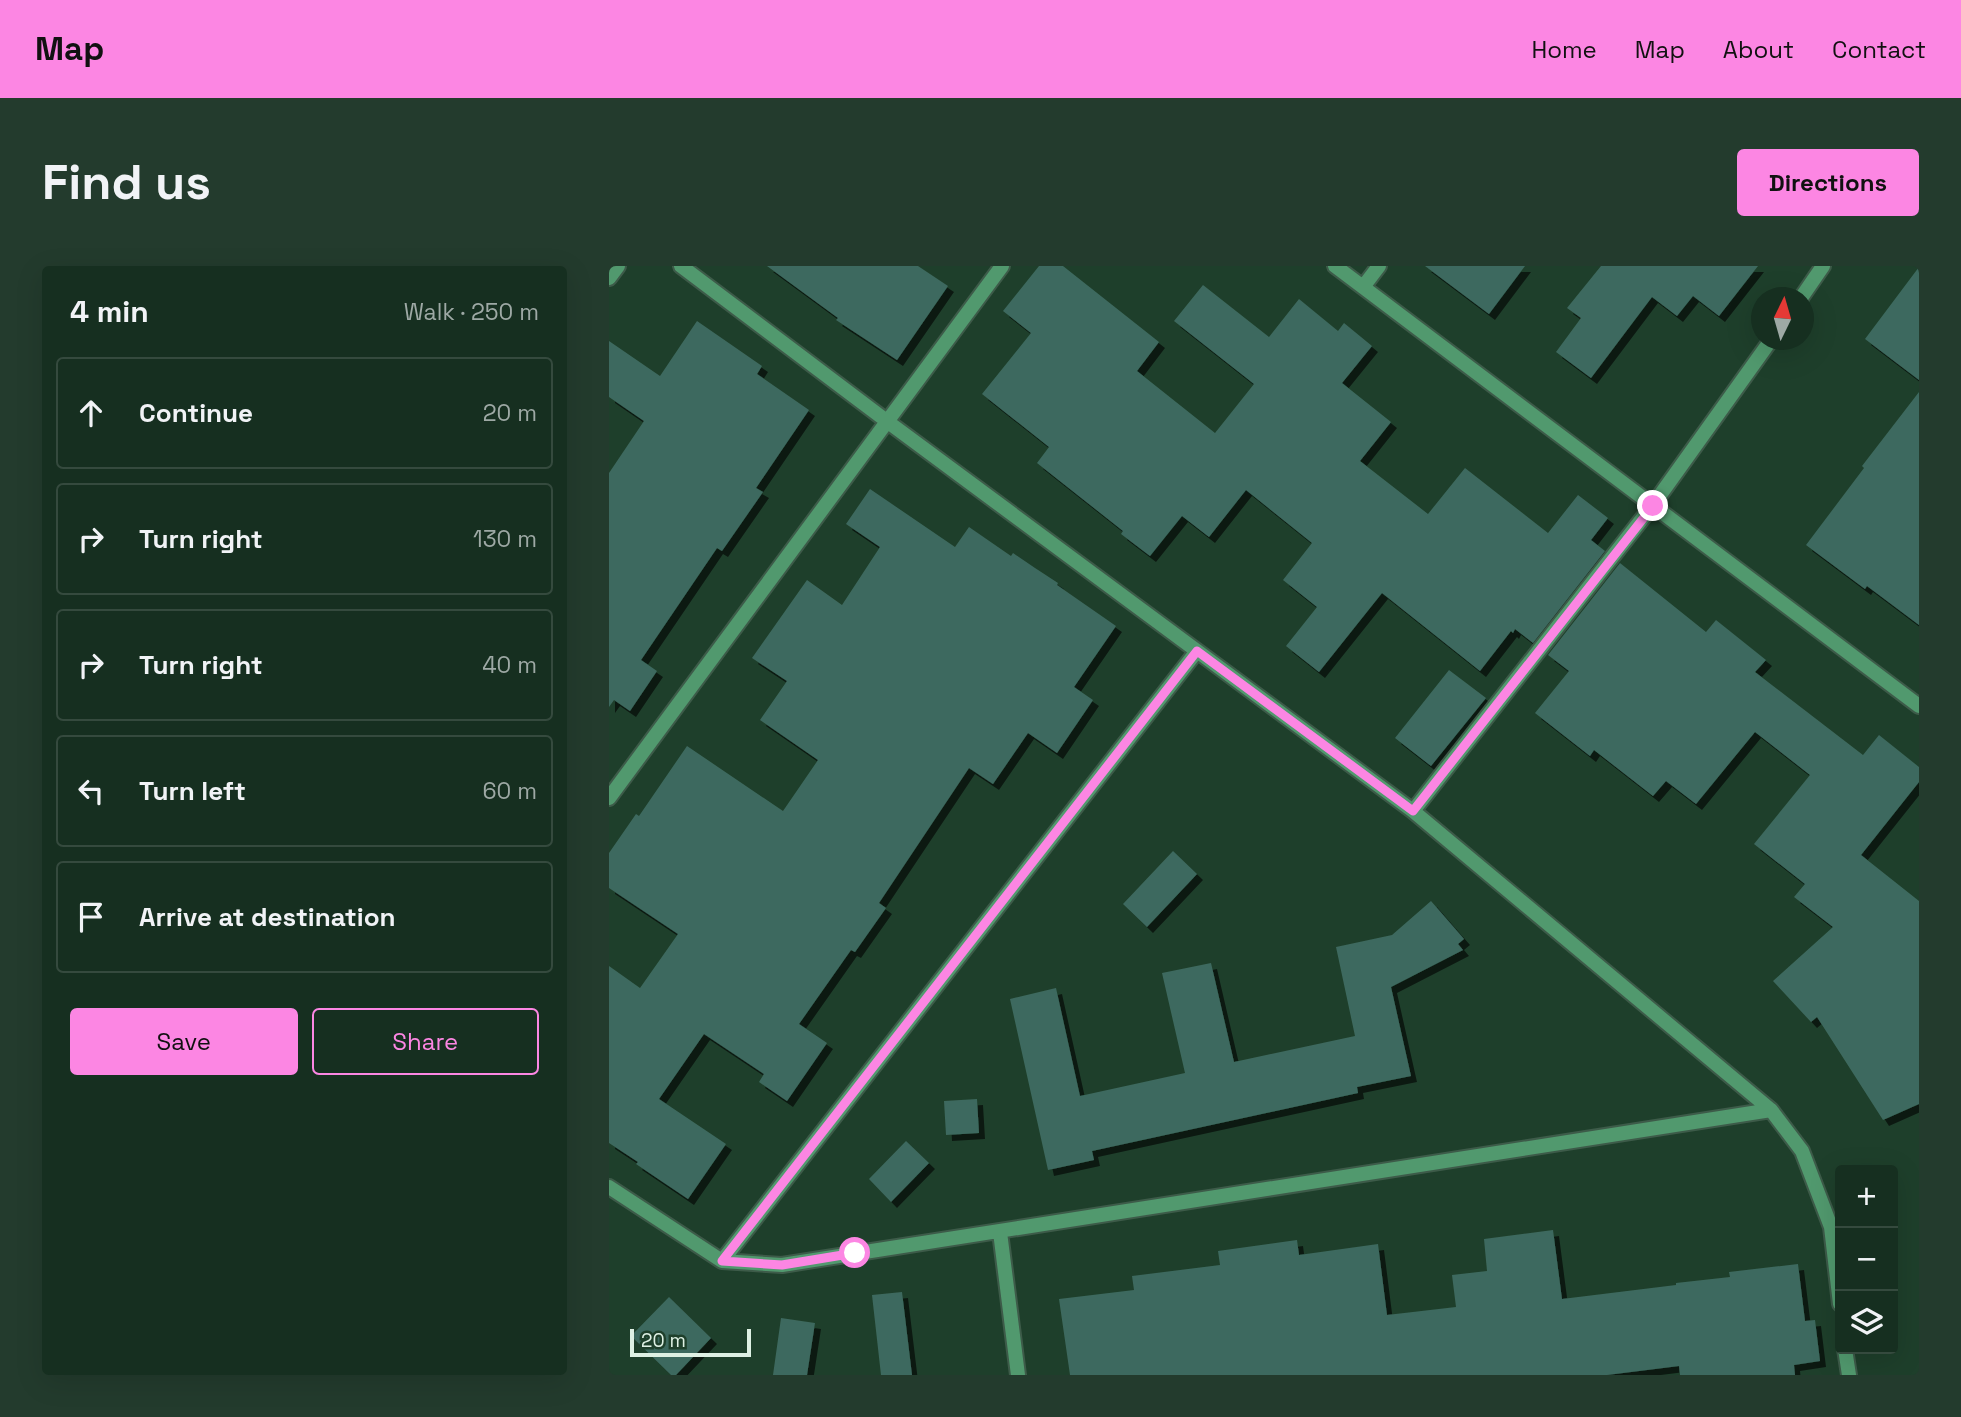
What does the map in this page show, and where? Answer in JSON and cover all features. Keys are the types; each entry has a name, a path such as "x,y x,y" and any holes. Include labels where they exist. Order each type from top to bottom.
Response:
{"street":[{"path":"609,278 618,266"},
{"path":"681,266 1413,811 1771,1111 1802,1151 1831,1227 1838,1291"},
{"path":"609,798 1002,266"},
{"path":"1335,266 1919,706"},
{"path":"1363,287 1379,266"},
{"path":"1809,287 1823,266"},
{"path":"1413,811 1653,506 1764,350"},
{"path":"722,1261 1197,651"},
{"path":"609,1187 722,1261 782,1265 1771,1111"},
{"path":"1000,1232 1018,1375"},
{"path":"1847,1354 1849,1375"}],"building":[{"path":"767,266 918,266 948,286 897,360 836,320 838,318"},
{"path":"1039,266 1063,266 1159,342 1137,371 1215,433 1254,384 1174,321 1203,285 1269,337 1299,299 1338,331 1344,323 1372,346 1342,383 1391,422 1360,461 1428,514 1465,468 1548,533 1578,495 1608,518 1591,540 1605,551 1533,643 1515,629 1513,633 1511,631 1480,671 1382,593 1319,672 1286,646 1317,607 1283,580 1312,543 1246,490 1209,537 1182,516 1150,556 1121,534 1123,531 1037,463 1049,447 982,394 1031,333 1003,311"},
{"path":"1425,266 1525,266 1489,314"},
{"path":"1601,266 1758,266 1719,316 1693,296 1677,316 1652,297 1591,378 1556,352 1581,318 1567,308"},
{"path":"1919,267 1919,380 1865,339"},
{"path":"697,321 762,366 757,374 809,410 756,488 763,492 722,551 717,548 641,660 657,671 630,711 614,700 609,707 609,473 644,421 609,397 609,341 660,376"},
{"path":"1919,392 1919,625 1806,545"},
{"path":"870,489 955,547 969,527 1011,556 1013,553 1058,583 1057,585 1116,626 1074,687 1093,700 1057,753 1028,733 993,784 969,768 879,903 886,908 855,952 851,950 799,1024 827,1043 787,1101 759,1082 764,1074 704,1034 659,1099 726,1144 688,1199 609,1143 609,966 640,988 678,934 609,888 609,853 636,814 639,816 687,746 783,811 818,760 760,720 787,681 752,658 807,580 842,605 880,547 846,524"},
{"path":"1620,563 1706,632 1716,620 1766,660 1755,672 1863,755 1879,735 1919,767 1919,782 1861,855 1919,901 1919,1104 1883,1120 1817,1017 1811,1022 1773,981 1833,927 1794,897 1805,884 1754,844 1810,775 1755,732 1696,804 1666,781 1653,796 1594,750 1590,756 1535,713 1569,671 1548,655"},
{"path":"1449,670 1486,698 1431,766 1395,738"},
{"path":"1173,851 1197,874 1147,927 1123,904"},
{"path":"1431,901 1464,939 1458,944 1463,950 1391,987 1411,1076 1357,1087 1358,1093 1092,1151 1094,1160 1048,1170 1010,999 1056,988 1080,1096 1185,1073 1162,973 1211,963 1234,1062 1355,1036 1336,947 1392,935"},
{"path":"977,1099 979,1133 946,1135 944,1101"},
{"path":"906,1141 929,1163 891,1202 869,1179"},
{"path":"1553,1230 1562,1299 1730,1277 1729,1272 1798,1264 1805,1321 1815,1320 1820,1361 1794,1365 1795,1375 1680,1375 1679,1366 1607,1375 1070,1375 1059,1299 1134,1290 1132,1276 1220,1265 1218,1251 1297,1240 1299,1255 1378,1244 1387,1315 1456,1307 1452,1275 1487,1271 1484,1239"},
{"path":"902,1292 912,1375 881,1375 872,1295"},
{"path":"669,1297 711,1338 676,1375 671,1375 631,1336"},
{"path":"781,1318 815,1323 807,1375 773,1375"}],"route":[{"path":"855,1253 782,1265 722,1261 1197,651 1413,811 1653,506"}]}
